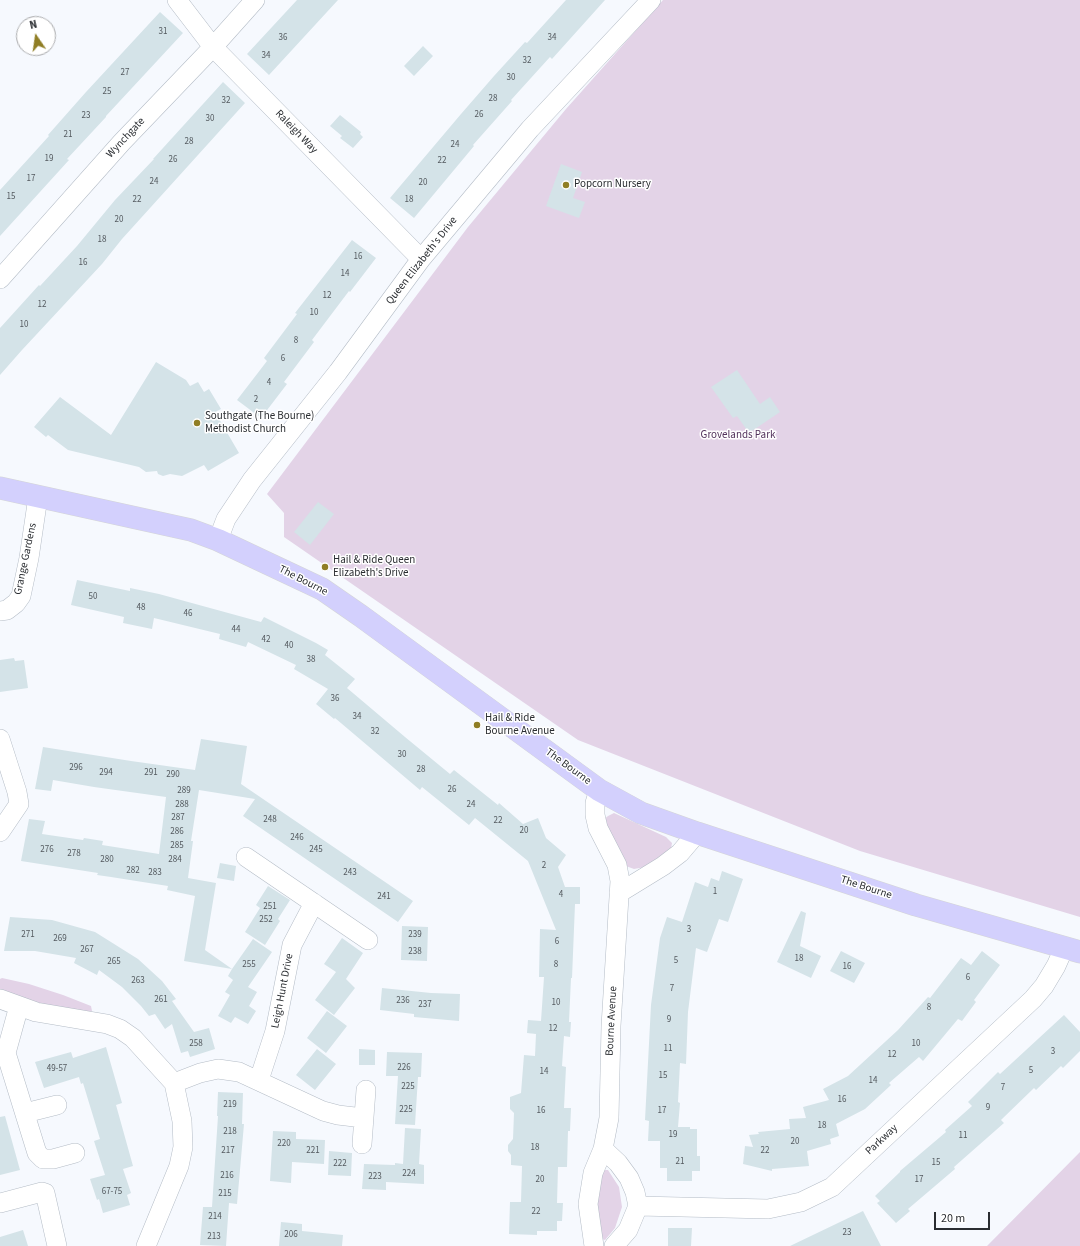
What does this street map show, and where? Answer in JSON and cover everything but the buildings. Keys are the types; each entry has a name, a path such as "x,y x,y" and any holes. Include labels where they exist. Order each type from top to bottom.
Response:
{"main road":[{"name":"The Bourne","path":"0,488 191,530 218,540 322,589 367,620 599,790 641,813 916,905 1072,950"}],"street":[{"name":"Raleigh Way","path":"177,0 213,47 421,259"},
{"name":"Wynchgate","path":"0,279 122,142 213,47 255,0"},
{"name":"Queen Elizabeth's Drive","path":"218,540 226,519 252,480 338,372 421,259 530,130 651,0"},
{"name":"Grange Gardens","path":"0,611 7,610 16,603 21,596 29,558 38,497"},
{"path":"0,739 17,792 19,804 0,832"},
{"name":"Bourne Avenue","path":"594,1246 588,1204 593,1173 602,1149 609,1118 611,1026 620,881 617,865 601,834 595,815 595,803 599,790"},
{"path":"619,893 663,866 680,853 698,833"},
{"path":"246,856 368,940"},
{"name":"Leigh Hunt Drive","path":"259,1080 275,1031 292,946 314,903"},
{"name":"Parkway","path":"638,1206 768,1209 801,1202 832,1187 1033,999 1044,986 1051,974 1072,950"},
{"path":"0,999 36,1012 107,1024 120,1029 133,1038 174,1083 182,1121 183,1147 179,1166 146,1246"},
{"path":"20,1006 6,1038 6,1053 37,1153 43,1159 53,1159 75,1153"},
{"path":"174,1083 218,1069 238,1072 259,1080 266,1086 323,1111 338,1116 363,1118"},
{"path":"362,1144 366,1090"},
{"path":"25,1113 57,1105"},
{"path":"602,1149 618,1163 629,1178 635,1192 638,1206 628,1230 614,1246"},
{"path":"0,1203 42,1192 45,1193 57,1246"}],"green space":[{"name":"Grovelands Park","path":"663,0 1080,0 1080,917 860,851 578,740 284,537 284,513 267,494 468,227 566,109"},
{"path":"614,813 666,837 672,843 671,849 645,867 634,869 626,866 603,820"},
{"path":"2,978 29,984 63,995 91,1006 92,1011 89,1014 21,1000 0,991 0,979"},
{"path":"1080,1152 1080,1246 987,1246"},
{"path":"603,1170 608,1170 619,1187 622,1207 615,1228 605,1240 602,1239 597,1205"}],"place":[{"name":"Popcorn Nursery","path":"566,185"},
{"name":"Southgate (The Bourne) Methodist Church","path":"197,423"},
{"name":"Hail & Ride Queen Elizabeth's Drive","path":"325,567"},
{"name":"Hail & Ride Bourne Avenue","path":"477,725"}]}
